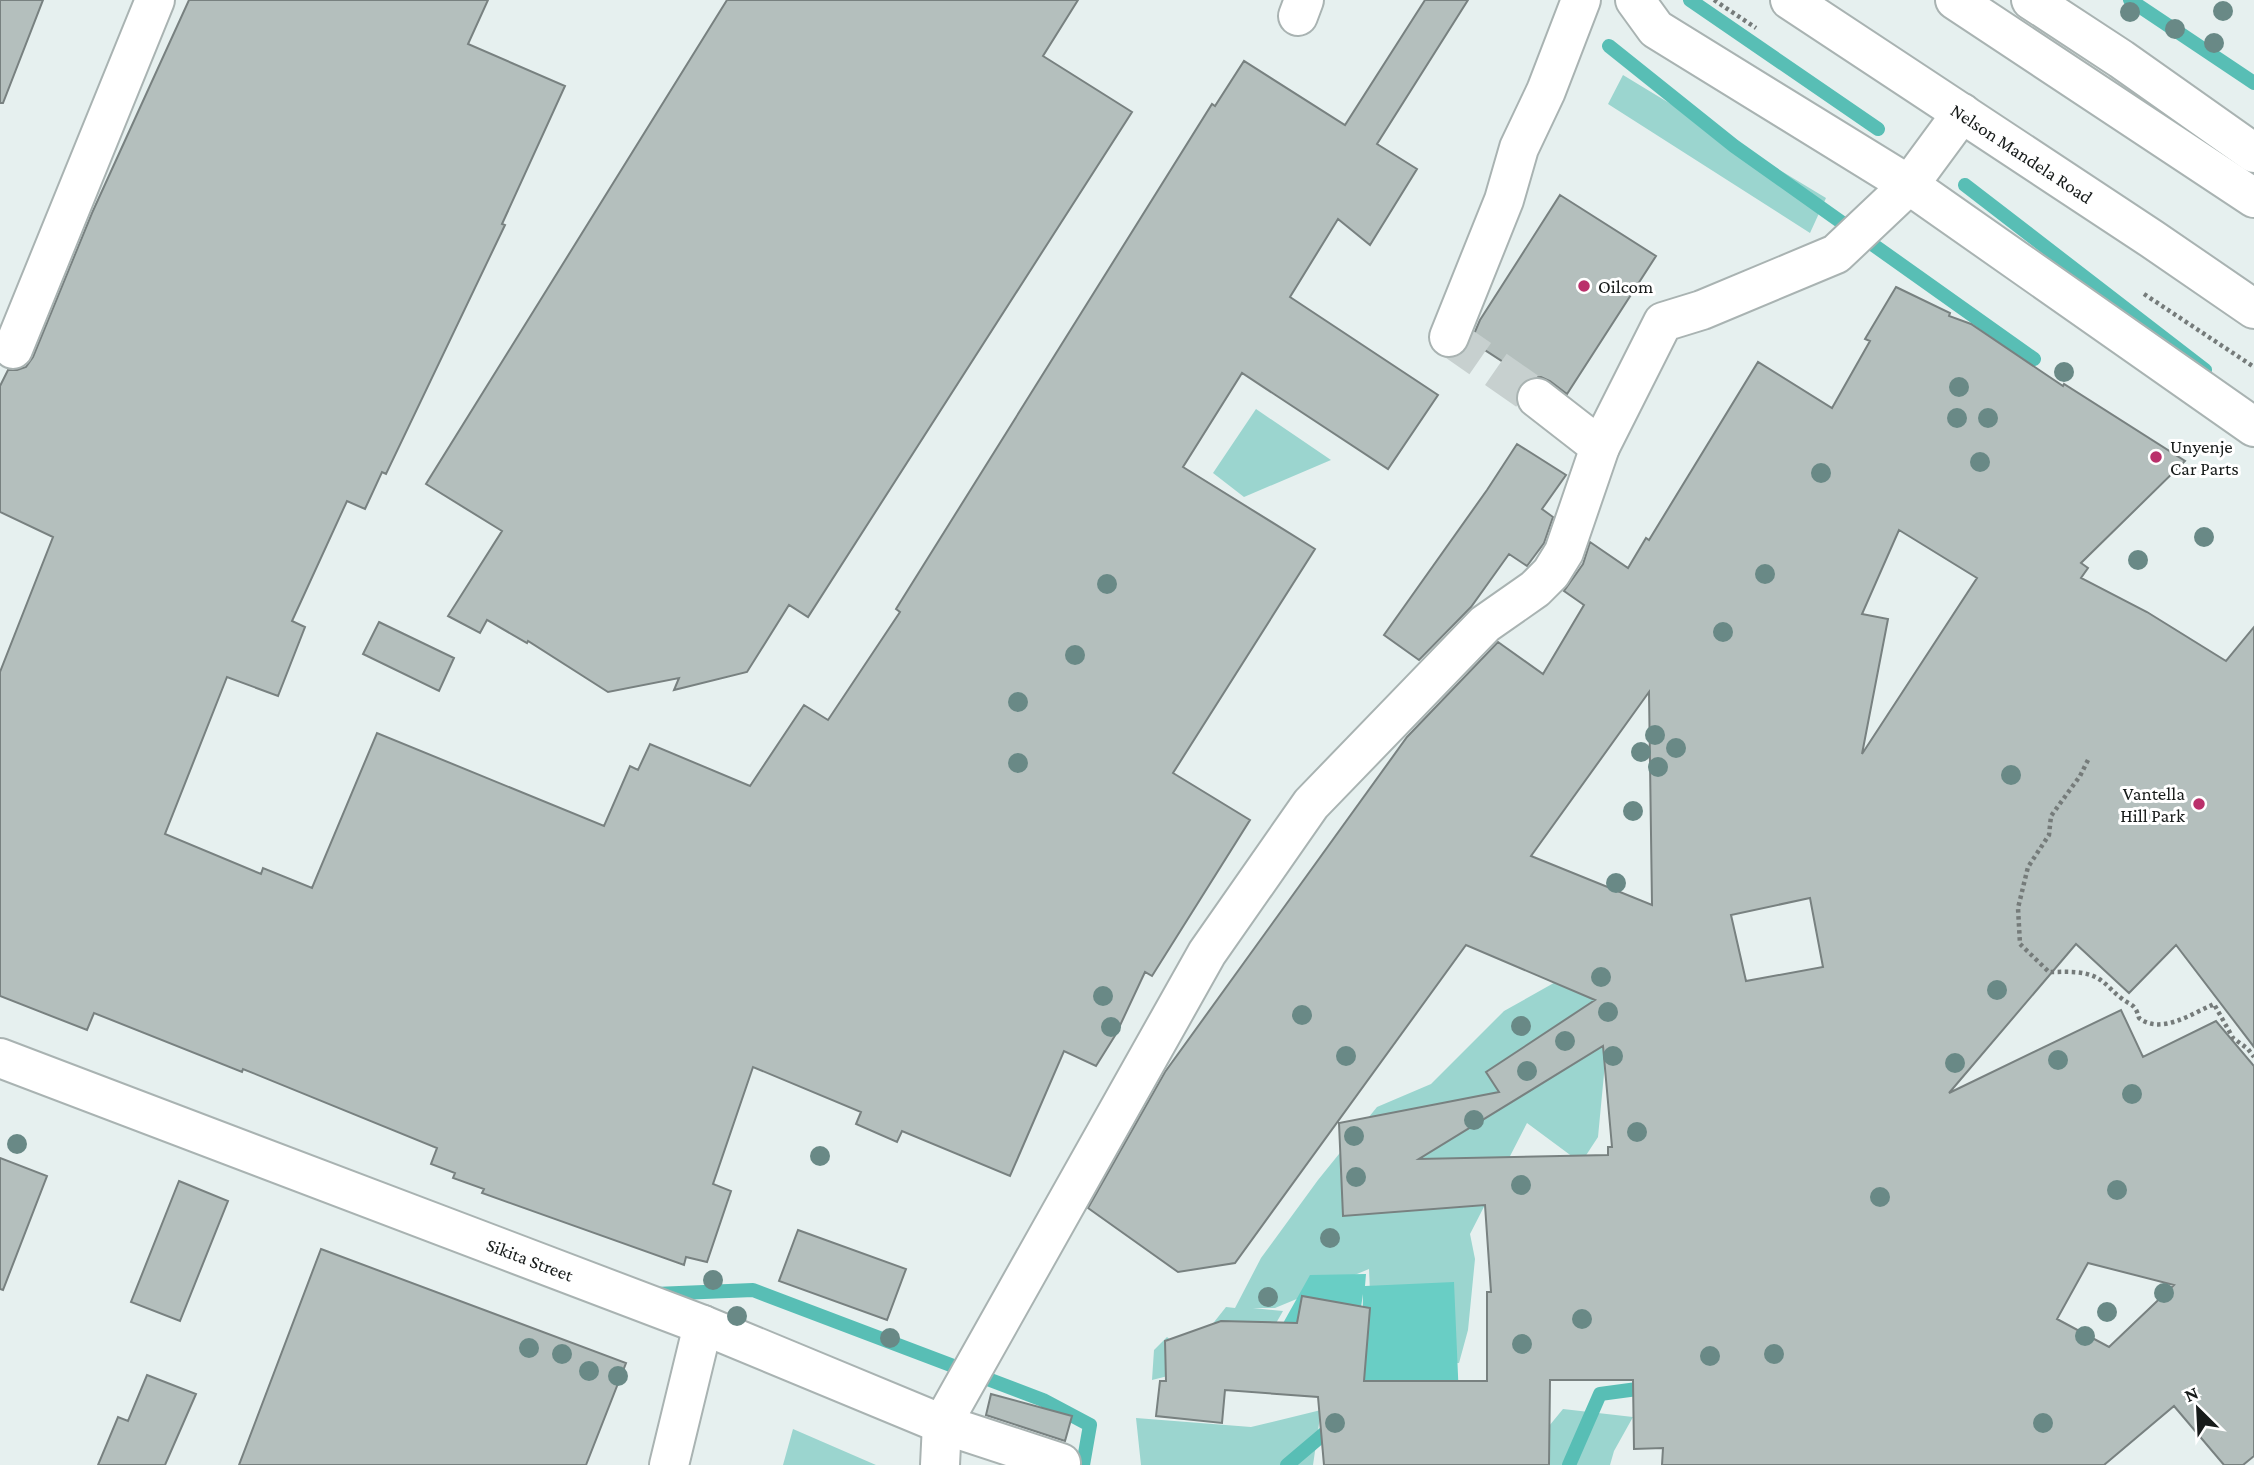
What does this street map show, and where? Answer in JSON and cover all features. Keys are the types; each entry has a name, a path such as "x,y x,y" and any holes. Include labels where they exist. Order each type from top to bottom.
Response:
{"street":[{"path":"13,349 155,0"},
{"path":"1449,337 1504,200 1519,148 1546,91 1581,0"},
{"path":"1635,0 1656,29 1909,185 2254,427"},
{"name":"Nelson Mandela Road","path":"1790,0 2254,309"},
{"path":"1955,0 2254,198"},
{"path":"2031,0 2254,152"},
{"path":"940,1465 942,1424 1207,953 1311,804 1485,624 1535,589 1551,573 1564,552 1600,447 1663,322 1702,310 1836,254 1909,185 1962,113"},
{"path":"1537,398 1600,447"},
{"name":"Sikita Street","path":"0,1058 703,1325 942,1424 1060,1462"},
{"path":"669,1465 703,1325"}],"path":[{"path":"2088,761 2051,817 2049,835 2028,867 2018,908 2020,944 2049,972 2075,972 2097,977 2123,1000 2131,1003 2139,1018 2149,1025 2171,1023 2214,1004 2233,1038 2254,1057"}],"shaded area":[{"path":"1623,75 1826,198 1810,233 1608,104"},
{"path":"1256,409 1331,460 1244,497 1213,473"},
{"path":"1616,948 1598,1137 1581,1163 1527,1123 1470,1234 1475,1259 1468,1330 1459,1363 1373,1363 1369,1269 1275,1308 1253,1308 1283,1311 1259,1353 1152,1380 1154,1350 1167,1337 1188,1355 1226,1307 1235,1308 1261,1258 1318,1180 1377,1107 1431,1084 1504,1011"},
{"path":"1366,1274 1365,1286 1454,1282 1460,1422 1361,1408 1363,1294 1353,1360 1268,1350 1310,1275"},
{"path":"1563,1409 1633,1417 1614,1451 1610,1465 1517,1465"},
{"path":"1321,1410 1313,1465 1141,1465 1136,1418 1251,1427"},
{"path":"793,1429 876,1465 783,1465"}],"building":[{"path":"0,0 43,0 3,103 0,103"},
{"path":"189,0 488,0 468,44 565,86 502,224 505,225 386,474 382,472 365,509 347,501 292,621 305,627 278,696 227,677 165,834 261,874 263,868 312,888 377,733 604,826 630,766 638,770 650,744 750,786 804,705 828,720 900,612 896,609 1212,104 1215,106 1244,61 1345,125 1425,0 1468,0 1377,144 1417,169 1370,245 1338,219 1290,297 1438,395 1388,469 1242,373 1183,467 1315,549 1173,773 1250,820 1152,976 1145,972 1116,1034 1096,1066 1064,1051 1010,1176 902,1131 897,1142 856,1124 861,1112 753,1067 713,1184 731,1191 707,1262 686,1257 684,1265 482,1193 484,1189 453,1178 455,1173 431,1164 437,1148 243,1069 242,1072 94,1013 87,1030 0,996 0,672 53,537 0,512 0,386 8,370 26,367 33,357 92,213"},
{"path":"727,0 1078,0 1043,56 1132,112 808,617 789,605 747,672 674,690 679,678 608,692 528,641 527,643 487,620 480,633 448,616 502,531 426,484"},
{"path":"1560,195 1656,256 1567,394 1541,377 1528,378 1471,341 1480,320"},
{"path":"1896,287 1950,313 1949,316 1971,324 2063,386 2064,384 2185,461 2081,563 2088,568 2081,578 2147,612 2226,661 2254,627 2254,1047 2176,945 2129,993 2076,944 1949,1093 2121,1010 2143,1057 2216,1021 2254,1066 2254,1456 2243,1465 2224,1465 2174,1406 2104,1465 1662,1465 1663,1448 1634,1449 1633,1380 1550,1380 1549,1465 1324,1465 1318,1397 1225,1390 1222,1423 1156,1416 1160,1381 1166,1381 1165,1341 1221,1321 1297,1323 1302,1296 1370,1308 1364,1381 1487,1381 1487,1292 1491,1292 1485,1205 1343,1216 1339,1123 1499,1092 1486,1072 1595,1000 1466,945 1235,1263 1178,1272 1088,1208 1165,1072 1407,737 1498,642 1543,674 1584,605 1564,591 1583,564 1590,542 1628,568 1646,538 1649,540 1758,362 1832,408 1870,341 1865,339","holes":["1899,530 1977,578 1862,754 1888,619 1862,614","1649,692 1652,905 1531,856","1810,898 1823,967 1746,981 1731,915","1603,1046 1612,1147 1608,1147 1608,1155 1419,1159","2088,1263 2174,1285 2109,1347 2057,1319"]},
{"path":"1517,444 1566,475 1542,509 1553,517 1544,543 1527,566 1509,554 1471,607 1419,660 1384,635"},
{"path":"379,622 454,658 439,691 363,654"},
{"path":"0,1158 47,1176 3,1290 0,1289"},
{"path":"179,1181 228,1201 180,1321 131,1302"},
{"path":"798,1230 906,1269 887,1320 779,1281"},
{"path":"321,1249 626,1363 586,1465 239,1465"},
{"path":"147,1375 196,1394 165,1465 98,1465 118,1417 128,1421"},
{"path":"991,1394 1072,1416 1065,1441 986,1415"}],"waterway":[{"path":"1690,0 1878,129"},
{"path":"2130,0 2254,83"},
{"path":"1609,46 1734,146 2034,359"},
{"path":"1965,185 2205,370"},
{"path":"655,1294 753,1290 1043,1400 1090,1425 1083,1465"},
{"path":"1569,1465 1600,1394 1652,1387"},
{"path":"1287,1465 1326,1432 1334,1438"}],"tunnel":[{"path":"1449,337 1537,398"}],"place":[{"name":"Oilcom","path":"1584,286"},
{"name":"Unyenje Car Parts","path":"2156,457"},
{"name":"Vantella Hill Park","path":"2199,804"}]}
